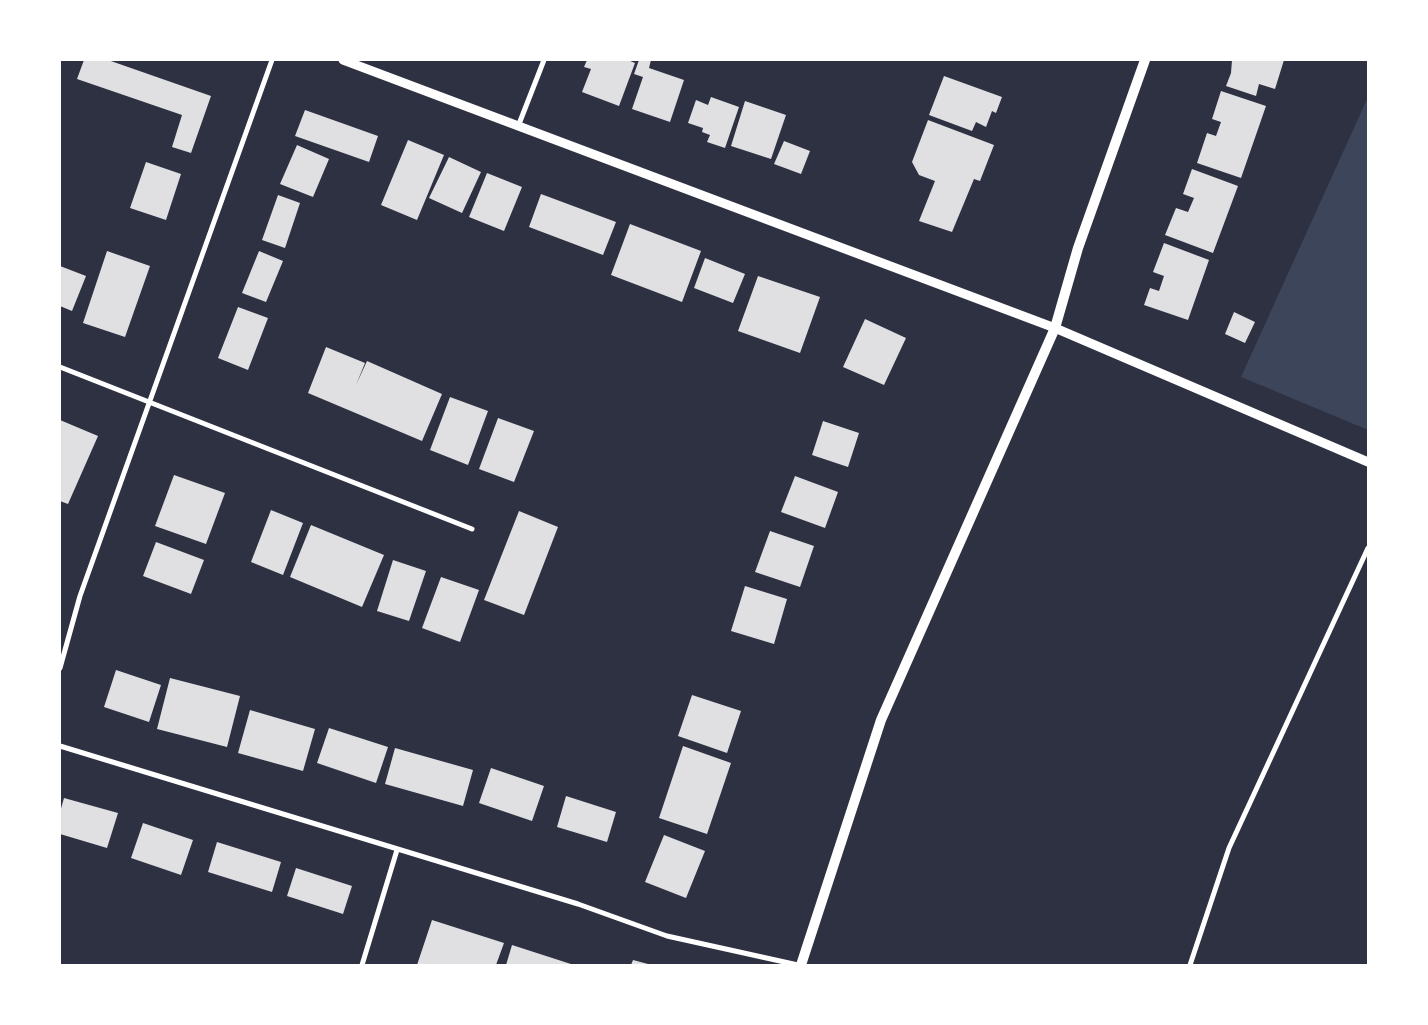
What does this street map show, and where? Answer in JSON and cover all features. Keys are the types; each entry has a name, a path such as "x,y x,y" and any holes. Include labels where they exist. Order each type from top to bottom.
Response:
{"main road":[{"path":"802,965 881,720 1055,328 1078,248 1145,60"}],"street":[{"path":"60,668 80,596 272,60"},
{"path":"343,60 519,124 1055,328 1368,462"},
{"path":"519,124 544,60"},
{"path":"60,367 472,529"},
{"path":"1190,965 1229,848 1368,548"},
{"path":"60,746 578,904 667,936 798,965"},
{"path":"362,965 397,850"}],"shaded area":[{"path":"1368,97 1368,430 1241,377"}],"building":[{"path":"84,60 108,60 211,96 191,153 172,147 182,115 77,79"},
{"path":"587,60 628,60 635,63 619,106 582,92 591,69 584,67"},
{"path":"639,60 651,60 649,68 684,80 670,122 632,109 643,77 634,74"},
{"path":"1232,60 1284,60 1275,89 1259,84 1256,96 1226,86 1231,73"},
{"path":"944,76 1002,97 996,113 992,111 986,127 976,122 972,131 929,115"},
{"path":"1221,91 1266,106 1241,178 1197,163 1207,133 1216,136 1221,122 1212,119"},
{"path":"711,97 739,107 725,148 707,142 710,135 702,132 703,128 688,123 696,100 708,105"},
{"path":"745,101 786,115 771,159 731,146"},
{"path":"305,110 378,136 369,162 295,136"},
{"path":"928,120 994,145 980,181 974,179 952,232 919,221 935,181 919,175 912,162"},
{"path":"408,140 444,155 417,220 381,205"},
{"path":"784,141 810,151 801,174 774,164"},
{"path":"297,145 329,159 313,197 280,184"},
{"path":"449,157 481,172 462,213 429,198"},
{"path":"146,162 181,174 166,220 130,208"},
{"path":"1192,169 1238,186 1213,253 1165,235 1176,208 1188,212 1194,198 1183,194"},
{"path":"487,173 522,187 504,231 469,217"},
{"path":"541,194 616,222 603,255 529,227"},
{"path":"278,195 300,203 285,248 262,240"},
{"path":"630,224 701,251 682,302 611,275"},
{"path":"1164,243 1209,260 1188,320 1144,305 1150,288 1159,291 1164,276 1153,272"},
{"path":"107,251 150,266 125,337 83,323"},
{"path":"259,251 283,261 266,302 242,293"},
{"path":"705,258 745,274 733,303 694,288"},
{"path":"60,266 86,276 72,311 60,306"},
{"path":"758,276 820,297 800,353 738,331"},
{"path":"238,307 268,318 248,370 218,358"},
{"path":"1234,312 1255,322 1245,343 1225,334"},
{"path":"865,319 906,338 884,385 843,367"},
{"path":"326,347 365,363 356,385 367,361 442,394 422,441 308,393"},
{"path":"450,397 488,411 468,465 430,450"},
{"path":"498,418 534,431 514,482 479,469"},
{"path":"60,420 98,436 68,504 60,501"},
{"path":"823,421 859,433 848,467 812,455"},
{"path":"174,475 225,493 206,544 155,526"},
{"path":"795,476 838,492 825,528 781,512"},
{"path":"271,510 303,523 283,575 251,562"},
{"path":"519,511 558,527 524,615 484,600"},
{"path":"311,525 384,555 362,607 290,577"},
{"path":"770,531 814,546 800,587 755,572"},
{"path":"156,542 204,560 191,594 143,576"},
{"path":"393,560 426,571 409,621 377,611"},
{"path":"441,577 479,590 460,642 422,628"},
{"path":"745,586 787,599 774,644 731,631"},
{"path":"116,670 161,685 149,722 104,707"},
{"path":"170,678 240,696 227,747 157,729"},
{"path":"692,695 741,711 727,753 678,736"},
{"path":"250,710 315,729 303,771 238,753"},
{"path":"329,728 388,747 376,783 317,763"},
{"path":"683,746 731,763 707,834 659,818"},
{"path":"395,748 473,770 463,806 385,784"},
{"path":"491,768 544,786 532,821 479,803"},
{"path":"566,796 616,812 607,842 557,827"},
{"path":"64,798 118,813 107,848 60,834 60,812"},
{"path":"143,823 193,840 181,875 131,858"},
{"path":"664,835 705,851 686,898 645,882"},
{"path":"217,842 281,862 272,892 208,872"},
{"path":"296,868 352,886 343,914 287,896"},
{"path":"432,920 504,943 496,965 417,965"},
{"path":"512,945 574,965 506,965"},
{"path":"633,960 648,964 648,965 631,965"}]}
